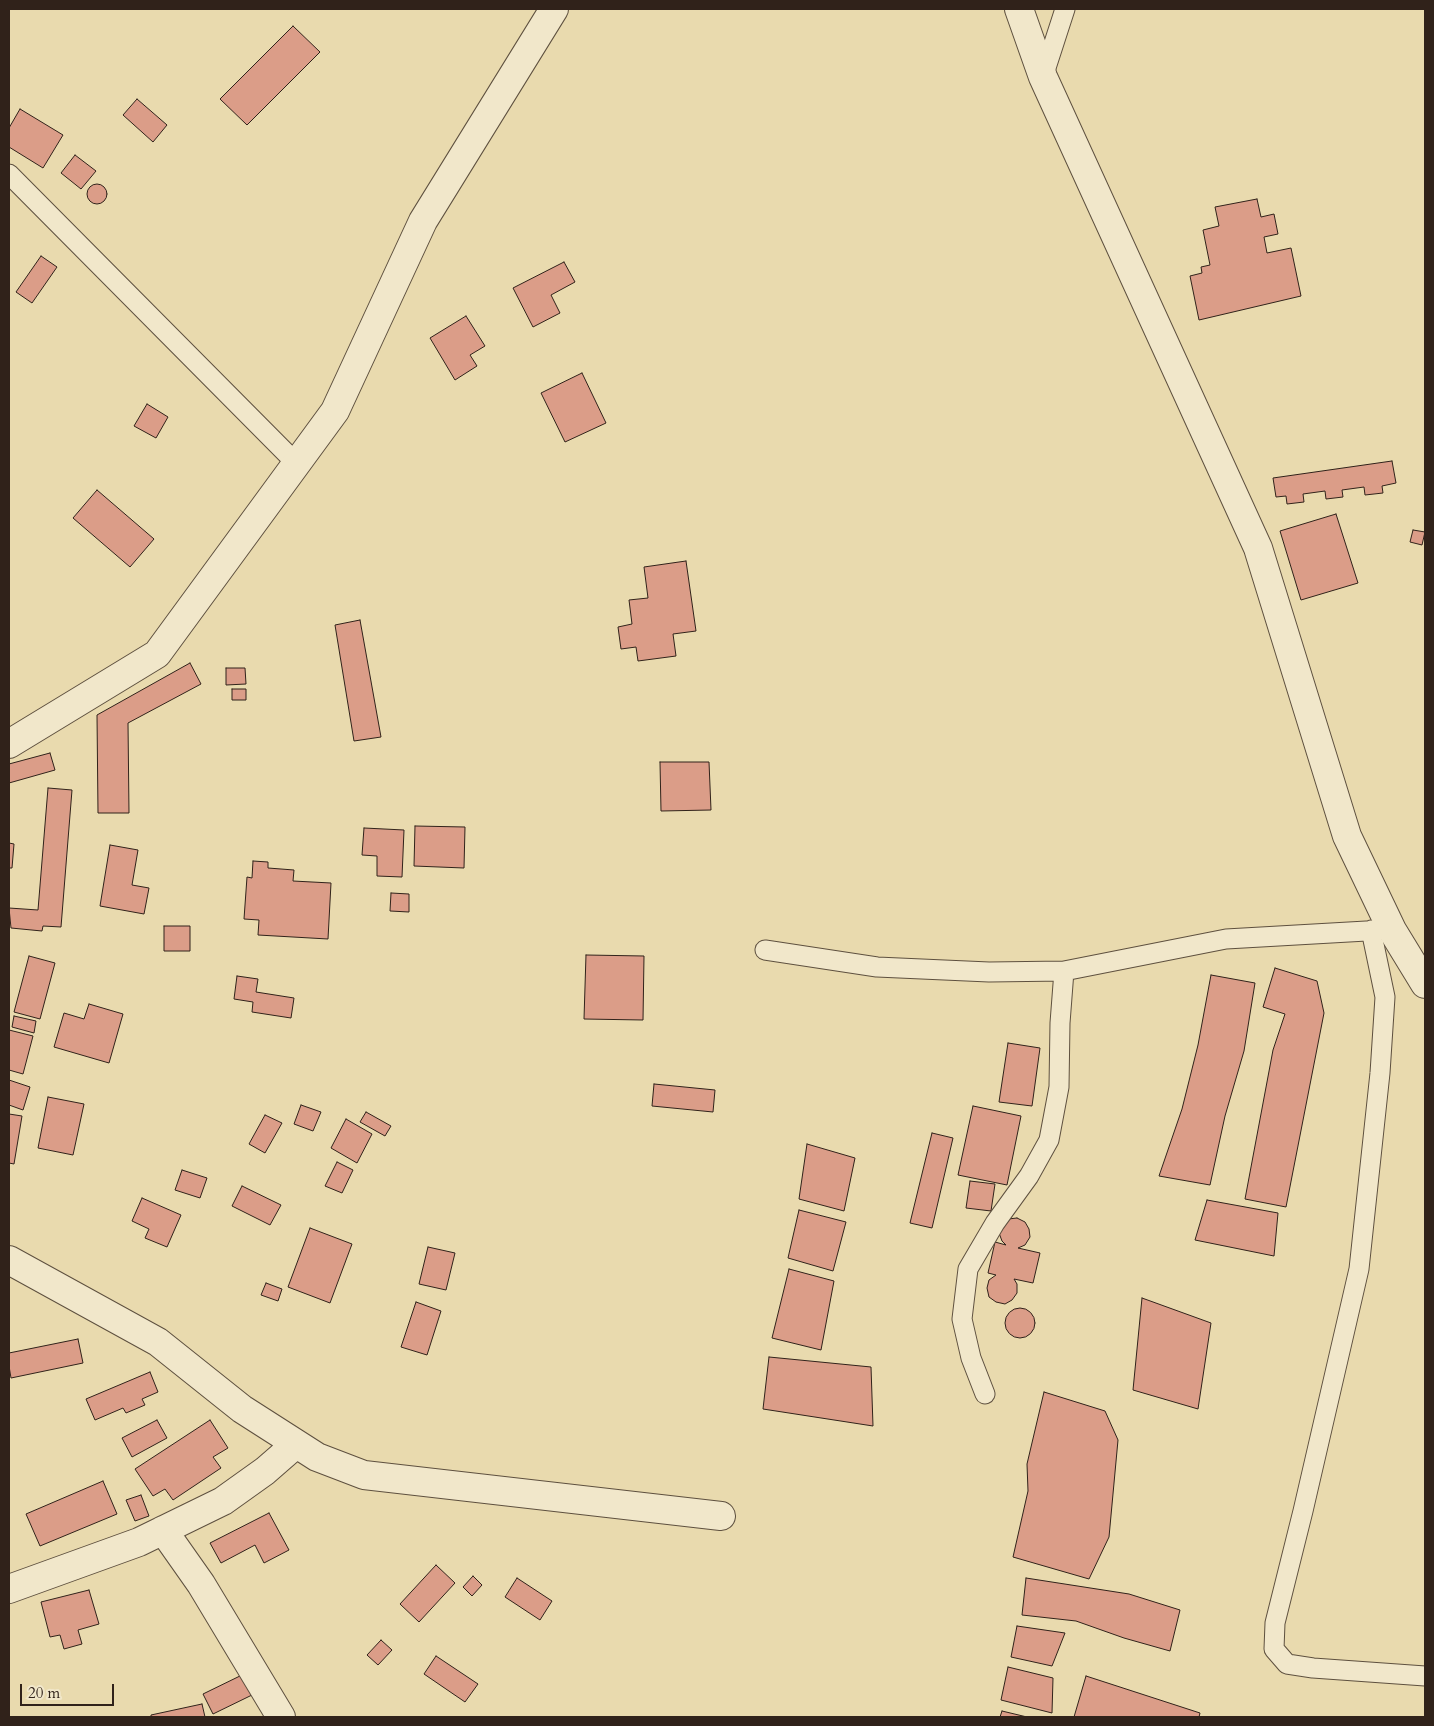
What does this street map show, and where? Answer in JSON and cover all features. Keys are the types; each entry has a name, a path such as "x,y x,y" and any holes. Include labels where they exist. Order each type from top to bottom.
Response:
{"street":[{"path":"9,744 157,654 334,411 423,221 554,9"},
{"path":"1019,9 1043,77 1258,548 1347,836 1382,930 1425,984"},
{"path":"9,1260 158,1342 242,1409 317,1457 364,1475 721,1516"},
{"path":"9,1588 139,1542 223,1501 265,1471 296,1444"},
{"path":"163,1530 201,1584 281,1717"}],"lane":[{"path":"1043,77 1064,9"},
{"path":"9,174 296,463"},
{"path":"765,950 877,967 989,972 1064,971 1226,939 1382,930 1385,997 1380,1073 1359,1269 1275,1623 1274,1649 1286,1664 1313,1668 1425,1676"},
{"path":"985,1394 971,1358 962,1319 968,1269 995,1223 1029,1176 1049,1140 1059,1087 1060,1024 1064,971"}],"building":[{"path":"293,26 320,52 247,125 220,99"},
{"path":"137,99 167,125 153,142 123,115"},
{"path":"20,109 63,135 43,168 9,147 9,128"},
{"path":"75,155 96,171 81,189 61,173"},
{"path":"97,184 104,187 107,194 104,201 97,204 90,201 87,194 90,187"},
{"path":"1257,199 1261,217 1274,214 1278,234 1264,237 1267,253 1291,248 1301,296 1199,320 1190,276 1202,273 1201,267 1210,265 1203,230 1219,226 1215,207"},
{"path":"41,256 57,267 32,303 16,292"},
{"path":"564,262 575,282 551,295 560,313 533,327 513,288"},
{"path":"466,316 485,346 470,355 477,366 455,380 430,338"},
{"path":"582,373 606,423 565,442 541,393"},
{"path":"147,404 168,417 156,438 134,426"},
{"path":"1392,461 1396,483 1382,486 1383,493 1365,495 1364,487 1342,490 1343,497 1326,499 1325,491 1303,494 1304,502 1287,504 1286,496 1276,497 1273,478"},
{"path":"97,490 154,539 130,567 73,518"},
{"path":"1336,514 1358,583 1301,600 1280,531"},
{"path":"1413,530 1425,532 1422,545 1410,542"},
{"path":"686,561 696,631 673,634 676,656 638,661 636,647 621,649 618,627 632,624 629,600 648,598 644,567"},
{"path":"360,620 381,737 354,741 335,625"},
{"path":"190,663 201,684 128,723 129,813 98,813 97,715"},
{"path":"226,668 245,668 246,684 226,685"},
{"path":"232,689 246,689 246,700 232,700"},
{"path":"50,753 55,770 9,783 9,764"},
{"path":"660,762 709,762 711,810 661,811"},
{"path":"48,788 72,790 61,927 43,926 42,931 11,928 9,908 38,910"},
{"path":"415,826 465,827 464,868 414,866"},
{"path":"364,828 404,830 402,877 377,876 377,856 362,855"},
{"path":"9,843 14,844 12,868 9,868"},
{"path":"110,845 138,850 132,885 149,888 144,914 100,906"},
{"path":"253,861 268,862 268,868 294,870 293,881 331,883 328,939 258,935 259,920 244,919 247,877 252,878"},
{"path":"391,893 409,894 409,912 390,911"},
{"path":"164,926 190,926 190,951 164,951"},
{"path":"586,955 644,956 643,1020 584,1019"},
{"path":"29,956 55,963 40,1019 14,1012"},
{"path":"1275,968 1317,981 1324,1013 1286,1207 1245,1199 1273,1050 1285,1014 1263,1007"},
{"path":"1211,975 1255,983 1244,1051 1225,1116 1210,1185 1159,1176 1182,1109 1198,1045"},
{"path":"237,976 258,979 256,992 294,998 291,1018 252,1012 253,1002 234,999"},
{"path":"89,1004 123,1014 109,1063 54,1047 64,1013 84,1019"},
{"path":"14,1016 36,1021 34,1033 12,1027"},
{"path":"9,1030 33,1036 23,1074 9,1070"},
{"path":"1008,1043 1040,1048 1032,1106 999,1102"},
{"path":"9,1080 30,1087 23,1110 9,1105"},
{"path":"654,1084 715,1090 713,1112 652,1106"},
{"path":"48,1097 84,1104 73,1155 38,1148"},
{"path":"301,1105 321,1112 313,1131 294,1124"},
{"path":"973,1106 1021,1116 1007,1185 958,1175"},
{"path":"366,1112 391,1126 385,1136 360,1122"},
{"path":"9,1114 22,1116 14,1164 9,1163"},
{"path":"265,1115 282,1123 265,1153 249,1144"},
{"path":"346,1119 372,1134 357,1163 331,1148"},
{"path":"932,1133 953,1138 932,1228 910,1223"},
{"path":"807,1144 855,1158 844,1211 799,1199"},
{"path":"337,1162 353,1170 342,1193 325,1186"},
{"path":"182,1170 207,1178 200,1198 175,1190"},
{"path":"970,1181 995,1184 991,1211 966,1208"},
{"path":"242,1186 281,1205 270,1225 232,1206"},
{"path":"142,1198 181,1215 167,1247 145,1238 149,1229 132,1221"},
{"path":"1207,1200 1278,1213 1274,1256 1195,1240"},
{"path":"799,1210 846,1222 833,1271 788,1258"},
{"path":"1017,1218 1025,1222 1029,1229 1030,1237 1025,1245 1018,1248 1040,1253 1033,1283 1014,1279 1017,1284 1017,1293 1012,1300 1005,1304 996,1302 989,1297 987,1288 989,1280 996,1275 988,1273 995,1242 1006,1245 999,1233 1008,1219"},
{"path":"310,1228 352,1244 330,1303 288,1287"},
{"path":"428,1247 455,1253 446,1290 419,1284"},
{"path":"789,1269 834,1281 821,1350 772,1338"},
{"path":"266,1283 282,1289 278,1301 261,1295"},
{"path":"1142,1298 1211,1323 1198,1409 1133,1390"},
{"path":"416,1302 441,1311 427,1355 401,1347"},
{"path":"1020,1308 1031,1312 1035,1323 1031,1334 1020,1338 1009,1334 1005,1323 1009,1312"},
{"path":"78,1339 83,1363 11,1378 9,1353"},
{"path":"769,1357 871,1367 873,1426 763,1409"},
{"path":"150,1372 158,1392 142,1399 145,1405 126,1413 123,1408 95,1420 86,1399"},
{"path":"1044,1392 1105,1411 1118,1440 1109,1537 1089,1579 1013,1557 1028,1491 1027,1464"},
{"path":"157,1420 167,1438 132,1457 122,1438"},
{"path":"210,1420 228,1448 213,1457 221,1468 173,1500 165,1489 153,1496 135,1469"},
{"path":"103,1481 117,1514 40,1546 26,1514"},
{"path":"141,1495 149,1516 135,1521 126,1500"},
{"path":"269,1513 289,1550 264,1563 255,1545 221,1563 210,1543"},
{"path":"436,1565 455,1583 419,1622 400,1604"},
{"path":"473,1576 482,1585 472,1596 463,1587"},
{"path":"517,1578 552,1601 540,1620 505,1597"},
{"path":"1026,1578 1129,1594 1180,1610 1170,1651 1124,1638 1076,1621 1022,1615"},
{"path":"89,1590 99,1624 78,1630 82,1644 64,1649 60,1635 50,1637 41,1602"},
{"path":"1017,1626 1065,1633 1052,1666 1011,1657"},
{"path":"381,1640 392,1650 378,1665 367,1655"},
{"path":"436,1656 478,1684 465,1702 424,1674"},
{"path":"1008,1667 1053,1678 1052,1713 1001,1700"},
{"path":"242,1675 252,1695 213,1714 203,1694"},
{"path":"1086,1676 1200,1713 1199,1717 1074,1717"},
{"path":"202,1704 205,1717 151,1717 151,1715"},
{"path":"1002,1711 1027,1717 1000,1717"}]}
